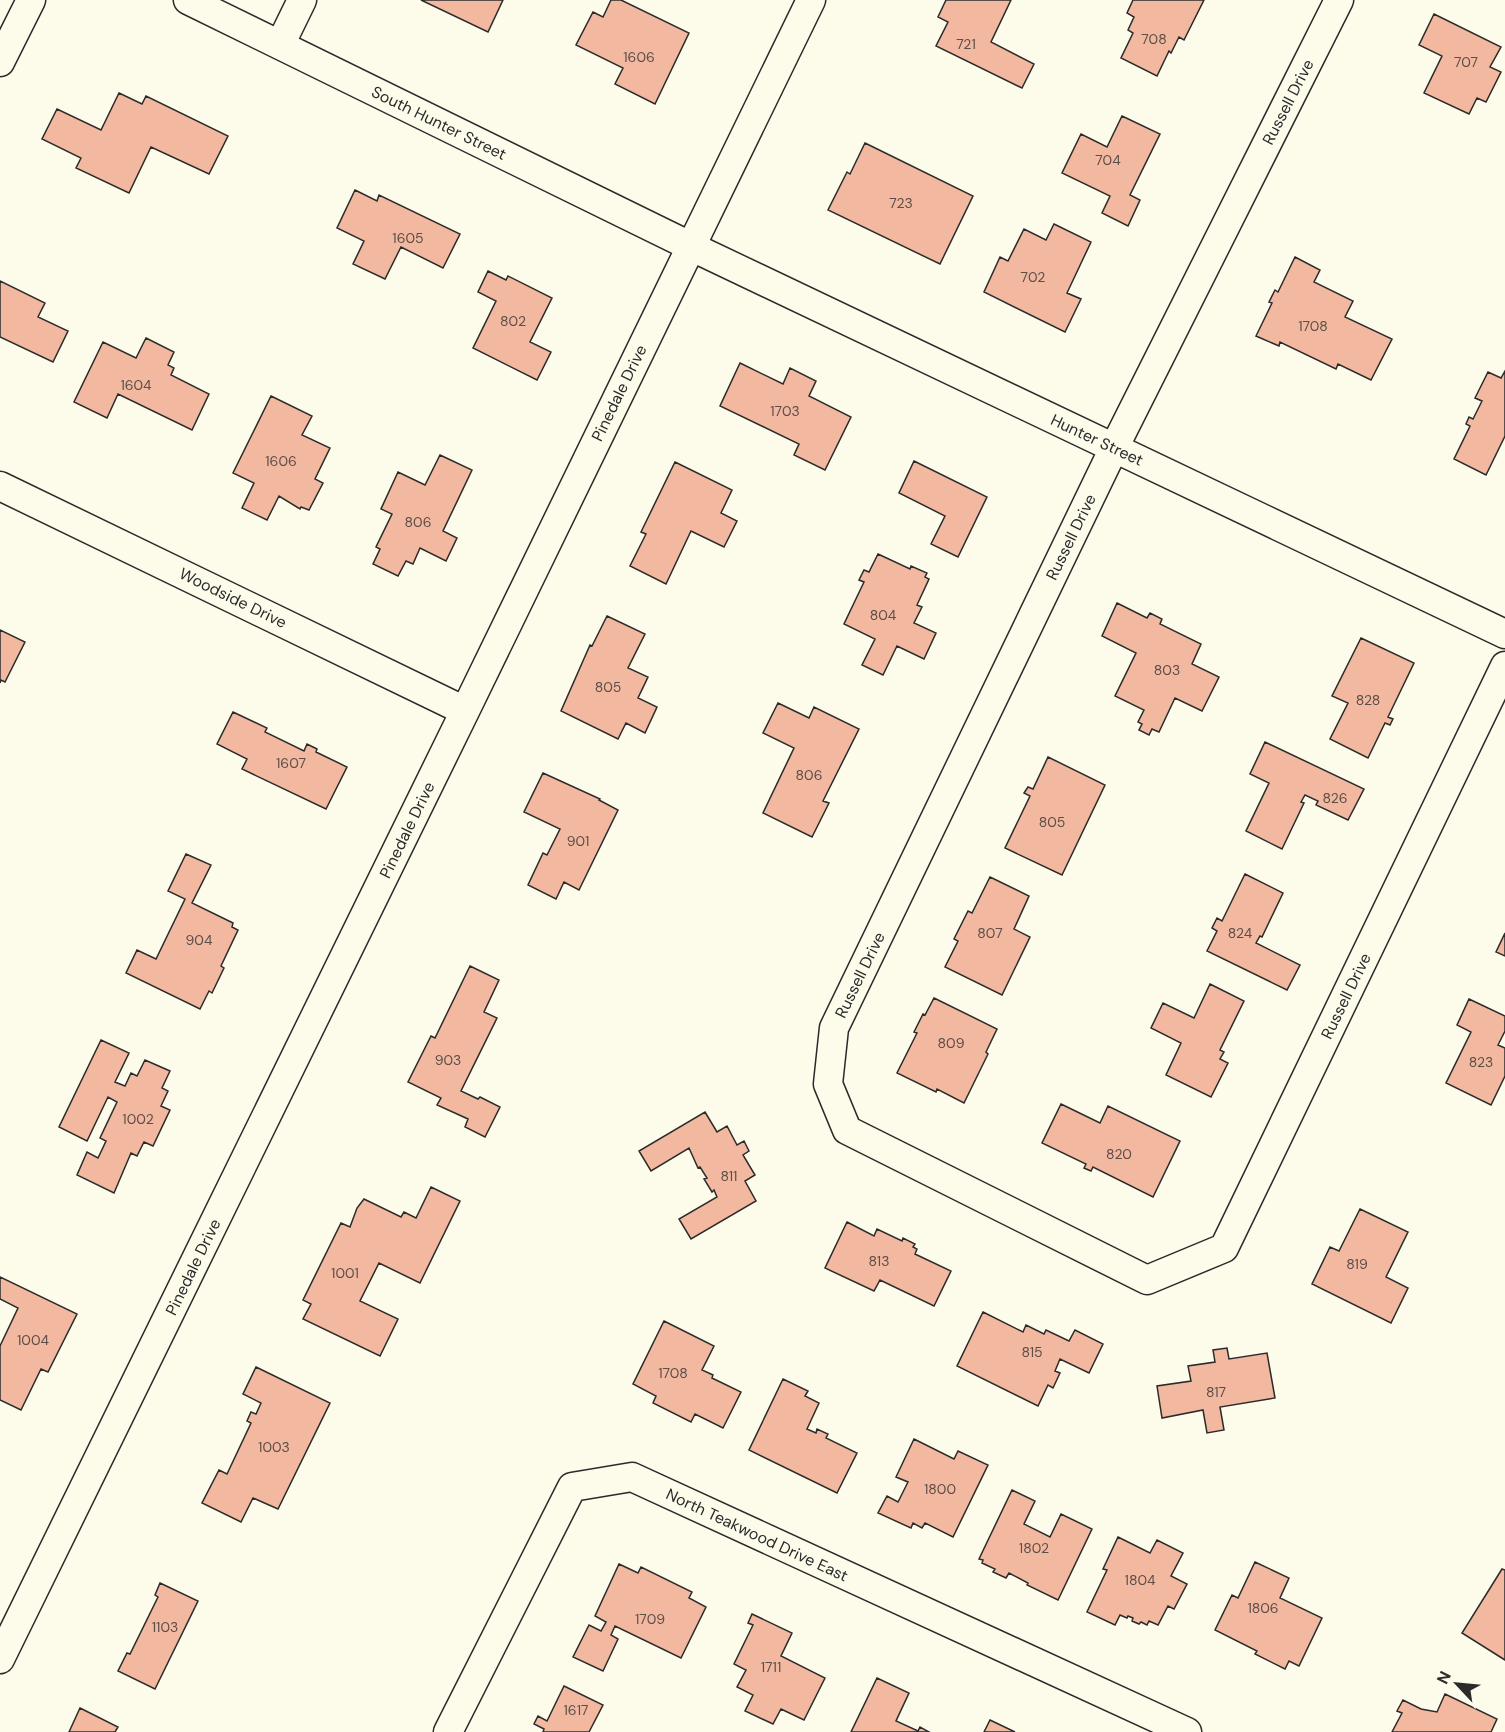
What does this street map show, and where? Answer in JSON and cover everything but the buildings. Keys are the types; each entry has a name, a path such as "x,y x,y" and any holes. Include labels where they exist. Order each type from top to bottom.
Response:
{"street":[{"path":"0,62 31,0"},
{"name":"South Hunter Street","path":"188,0 690,246"},
{"path":"280,45 302,0"},
{"name":"Pinedale Drive","path":"0,1659 811,0"},
{"name":"Russell Drive","path":"1339,0 1114,448 834,1028 828,1084 847,1130 1147,1280 1224,1248 1505,666"},
{"name":"Hunter Street","path":"690,246 1505,634"},
{"name":"Woodside Drive","path":"0,486 465,711"},
{"name":"North Teakwood Drive East","path":"448,1732 572,1487 632,1477 1187,1732"}]}
